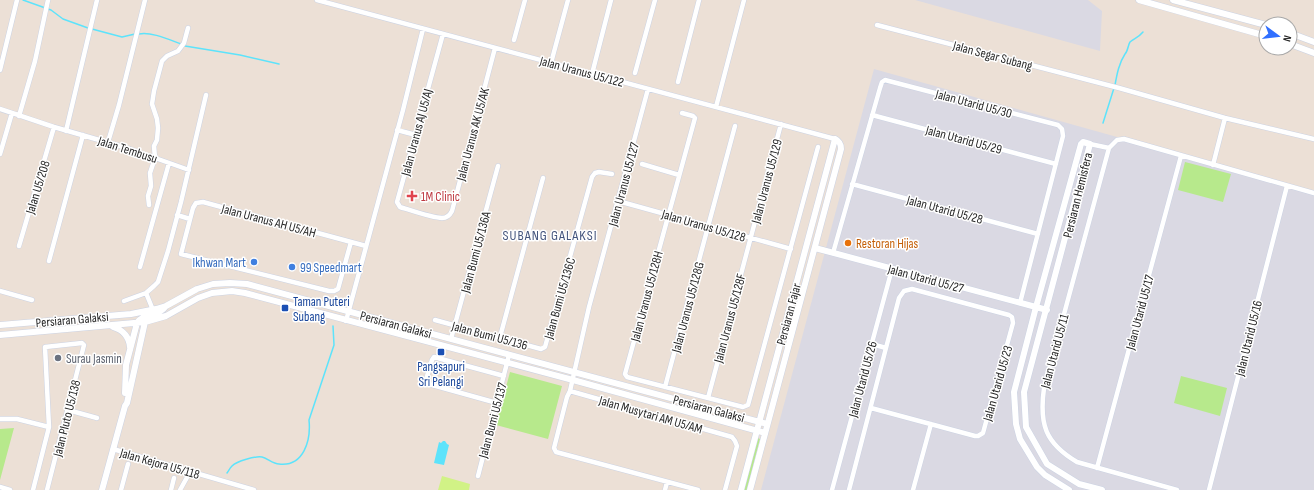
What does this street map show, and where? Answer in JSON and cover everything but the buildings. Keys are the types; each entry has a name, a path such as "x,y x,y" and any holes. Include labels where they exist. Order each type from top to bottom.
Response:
{"street":[{"path":"0,70 17,0"},
{"path":"66,130 97,0"},
{"path":"108,142 119,105 145,0"},
{"name":"Jalan Uranus U5/122","path":"317,0 834,139"},
{"path":"514,40 525,0"},
{"path":"551,63 568,0"},
{"path":"592,74 611,0"},
{"path":"635,73 655,0"},
{"path":"678,82 699,0"},
{"path":"716,107 744,0"},
{"path":"1139,0 1258,34"},
{"path":"1172,0 1258,23"},
{"path":"19,116 35,61 47,3"},
{"name":"Jalan Segar Subang","path":"877,25 1110,85 1225,118 1314,139"},
{"path":"149,205 148,196 151,186 150,173 155,158 154,146 157,140 158,128 157,119 152,104 154,91 162,61 167,56 178,51 184,43 188,28"},
{"path":"346,321 423,29"},
{"name":"Jalan Uranus AJ U5/AJ","path":"422,213 400,207 397,202 443,34"},
{"path":"1298,36 1314,42"},
{"path":"1298,47 1314,53"},
{"name":"Jalan Uranus AK U5/AK","path":"422,213 442,218 447,217 452,211 495,48"},
{"name":"Jalan Utarid U5/30","path":"872,115 882,82 885,80 1058,125 1062,129 1063,136 1056,164"},
{"name":"Jalan Uranus U5/127","path":"573,380 590,307 648,89"},
{"path":"124,301 146,293 158,282 189,170 206,95"},
{"name":"Jalan Tembusu","path":"0,109 54,127 108,142 189,170"},
{"path":"0,154 12,113"},
{"name":"Jalan Uranus U5/128H","path":"665,387 626,376 625,374 695,118 682,113"},
{"path":"833,253 872,115"},
{"name":"Jalan Utarid U5/29","path":"872,115 1056,164"},
{"path":"1213,165 1225,118"},
{"name":"Jalan Uranus U5/129","path":"751,238 781,124"},
{"name":"Jalan Uranus U5/128G","path":"665,387 735,126"},
{"name":"Jalan U5/208","path":"19,246 54,127"},
{"path":"397,130 416,135"},
{"path":"49,261 83,135"},
{"name":"Persiaran Fajar","path":"741,490 834,139 839,141 841,144 841,149 750,490"},
{"path":"1090,144 1109,148 1116,140 1124,139 1314,194"},
{"name":"Persiaran Hemisfera","path":"1069,490 1045,475 1037,467 1020,439 1016,424 1014,392 1036,307 1081,144 1083,142 1090,144 1024,392 1026,427 1047,464 1079,484 1102,490"},
{"path":"665,387 743,407 748,405 818,147"},
{"name":"Jalan Utarid U5/11","path":"1109,148 1044,388 1042,408 1046,429 1056,447 1077,462 1177,490"},
{"name":"Jalan Utarid U5/17","path":"1097,468 1181,156"},
{"path":"140,267 168,163"},
{"path":"642,164 679,175"},
{"path":"1020,303 1056,164"},
{"name":"Jalan Bumi U5/136A","path":"451,339 498,166"},
{"name":"Jalan Bumi U5/136C","path":"545,347 592,178 595,173 599,172 612,174"},
{"path":"500,337 543,178"},
{"name":"Jalan Utarid U5/28","path":"852,184 1038,234"},
{"name":"Jalan Utarid U5/16","path":"1209,490 1287,186"},
{"path":"790,304 807,256 809,252 815,248 812,246 811,242 821,191"},
{"name":"Jalan Uranus U5/128","path":"618,201 791,249"},
{"name":"Jalan Uranus AH U5/AH","path":"351,242 338,289 334,291 181,254 193,208 196,203 203,202 366,246"},
{"path":"177,216 190,219"},
{"name":"Jalan Uranus U5/128F","path":"708,398 751,238"},
{"name":"Jalan Utarid U5/27","path":"815,248 1047,310"},
{"name":"Jalan Utarid U5/26","path":"832,490 892,269"},
{"name":"Persiaran Galaksi","path":"0,325 131,314 166,306 197,289 213,284 247,284 767,424"},
{"name":"Jalan Utarid U5/23","path":"871,408 978,436 982,433 1013,322 1012,317 912,289 904,291 900,298 886,348"},
{"path":"0,291 32,300"},
{"name":"Persiaran Galaksi","path":"0,335 141,322 166,316 198,298 220,292 232,291 573,380 765,433"},
{"path":"146,293 153,310"},
{"path":"110,316 141,322 159,313 166,306"},
{"name":"Jalan Bumi U5/136","path":"435,320 541,349 545,347"},
{"path":"125,406 123,403 126,389 125,370 130,349 141,322"},
{"path":"102,490 127,403 141,322"},
{"path":"109,326 115,327 124,333 130,349"},
{"name":"Jalan Pluto U5/138","path":"33,490 49,427 45,347 82,343 84,345 48,490"},
{"path":"849,490 886,348 872,344"},
{"name":"Jalan Bumi U5/137","path":"478,476 509,355"},
{"path":"497,403 425,383 434,357 504,376"},
{"path":"573,380 567,397 554,448 556,452 698,490"},
{"name":"Jalan Musytari AM U5/AM","path":"570,391 732,437 736,446 725,490"},
{"path":"68,410 97,418"},
{"name":"Jalan Pluto U5/138","path":"0,419 17,419 49,427"},
{"path":"914,490 931,424"},
{"name":"Jalan Kejora U5/118","path":"113,449 235,487 254,490"},
{"path":"121,490 128,464"},
{"path":"180,490 190,472"},
{"path":"171,490 174,478"},
{"path":"665,490 667,482"},
{"path":"0,487 10,490"}],"shaded area":[{"path":"915,0 1088,0 1102,11 1100,51"},
{"path":"874,69 1314,192 1314,490 761,490"}],"green space":[{"path":"1185,162 1231,174 1223,202 1178,190"},
{"path":"510,372 562,386 548,439 496,425"},
{"path":"1181,376 1227,388 1220,416 1174,403"},
{"path":"14,428 0,480 0,429"},
{"path":"758,438 760,439 747,490 744,490"},
{"path":"442,476 470,484 469,490 438,490"}],"water":[{"path":"443,441 449,445 444,465 434,463 439,442 441,443"}],"waterway":[{"path":"23,0 51,10 63,19 88,28"},
{"path":"92,29 122,37 135,34"},
{"path":"1115,85 1117,73 1129,43 1143,32"},
{"path":"139,34 144,33 154,35 181,44"},
{"path":"185,46 240,55 279,64"},
{"path":"1103,123 1114,88"},
{"path":"227,473 234,464 251,458 262,457 277,464 288,464 300,457 307,444 309,436 309,420 334,345 333,326"}],"place":[{"name":"1M Clinic","path":"412,196"},
{"name":"Restoran Hijas","path":"848,243"},
{"name":"Ikhwan Mart","path":"254,262"},
{"name":"99 Speedmart","path":"292,267"},
{"name":"Taman Puteri Subang","path":"285,308"},
{"name":"Pangsapuri Sri Pelangi","path":"441,352"},
{"name":"Surau Jasmin","path":"58,358"}],"district":[{"name":"SUBANG GALAKSI","path":"550,235"}]}
